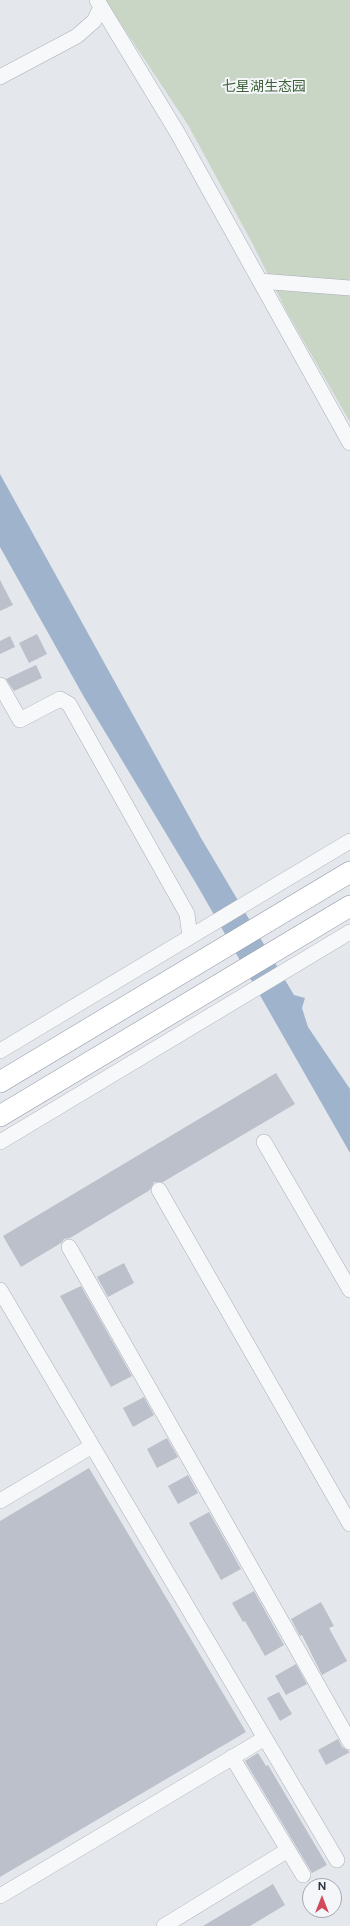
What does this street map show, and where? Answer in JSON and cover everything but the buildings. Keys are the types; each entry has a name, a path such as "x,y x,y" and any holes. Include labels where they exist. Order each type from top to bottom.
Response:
{"highway":[{"path":"0,1082 350,872"},
{"path":"0,1116 241,970 350,906"}],"street":[{"path":"0,77 77,36 94,21 99,3"},
{"path":"99,3 176,132 350,443"},
{"path":"260,281 350,288"},
{"path":"0,685 20,720 60,699 69,704 187,914 190,937"},
{"path":"0,1051 350,841"},
{"path":"0,1142 350,932"},
{"path":"264,1142 350,1290"},
{"path":"159,1190 350,1524"},
{"path":"69,1247 350,1742"},
{"path":"0,1290 338,1860"},
{"path":"0,1501 92,1446"},
{"path":"0,1896 265,1738"},
{"path":"232,1757 303,1875"},
{"path":"164,1926 288,1850"}],"green space":[{"name":"七星湖生态园","path":"105,0 350,0 350,422 288,314 250,239 188,125"}],"water":[{"path":"0,474 201,838 294,995 305,998 302,1008 308,1027 350,1089 350,1153 197,885 84,697 0,547"}]}
